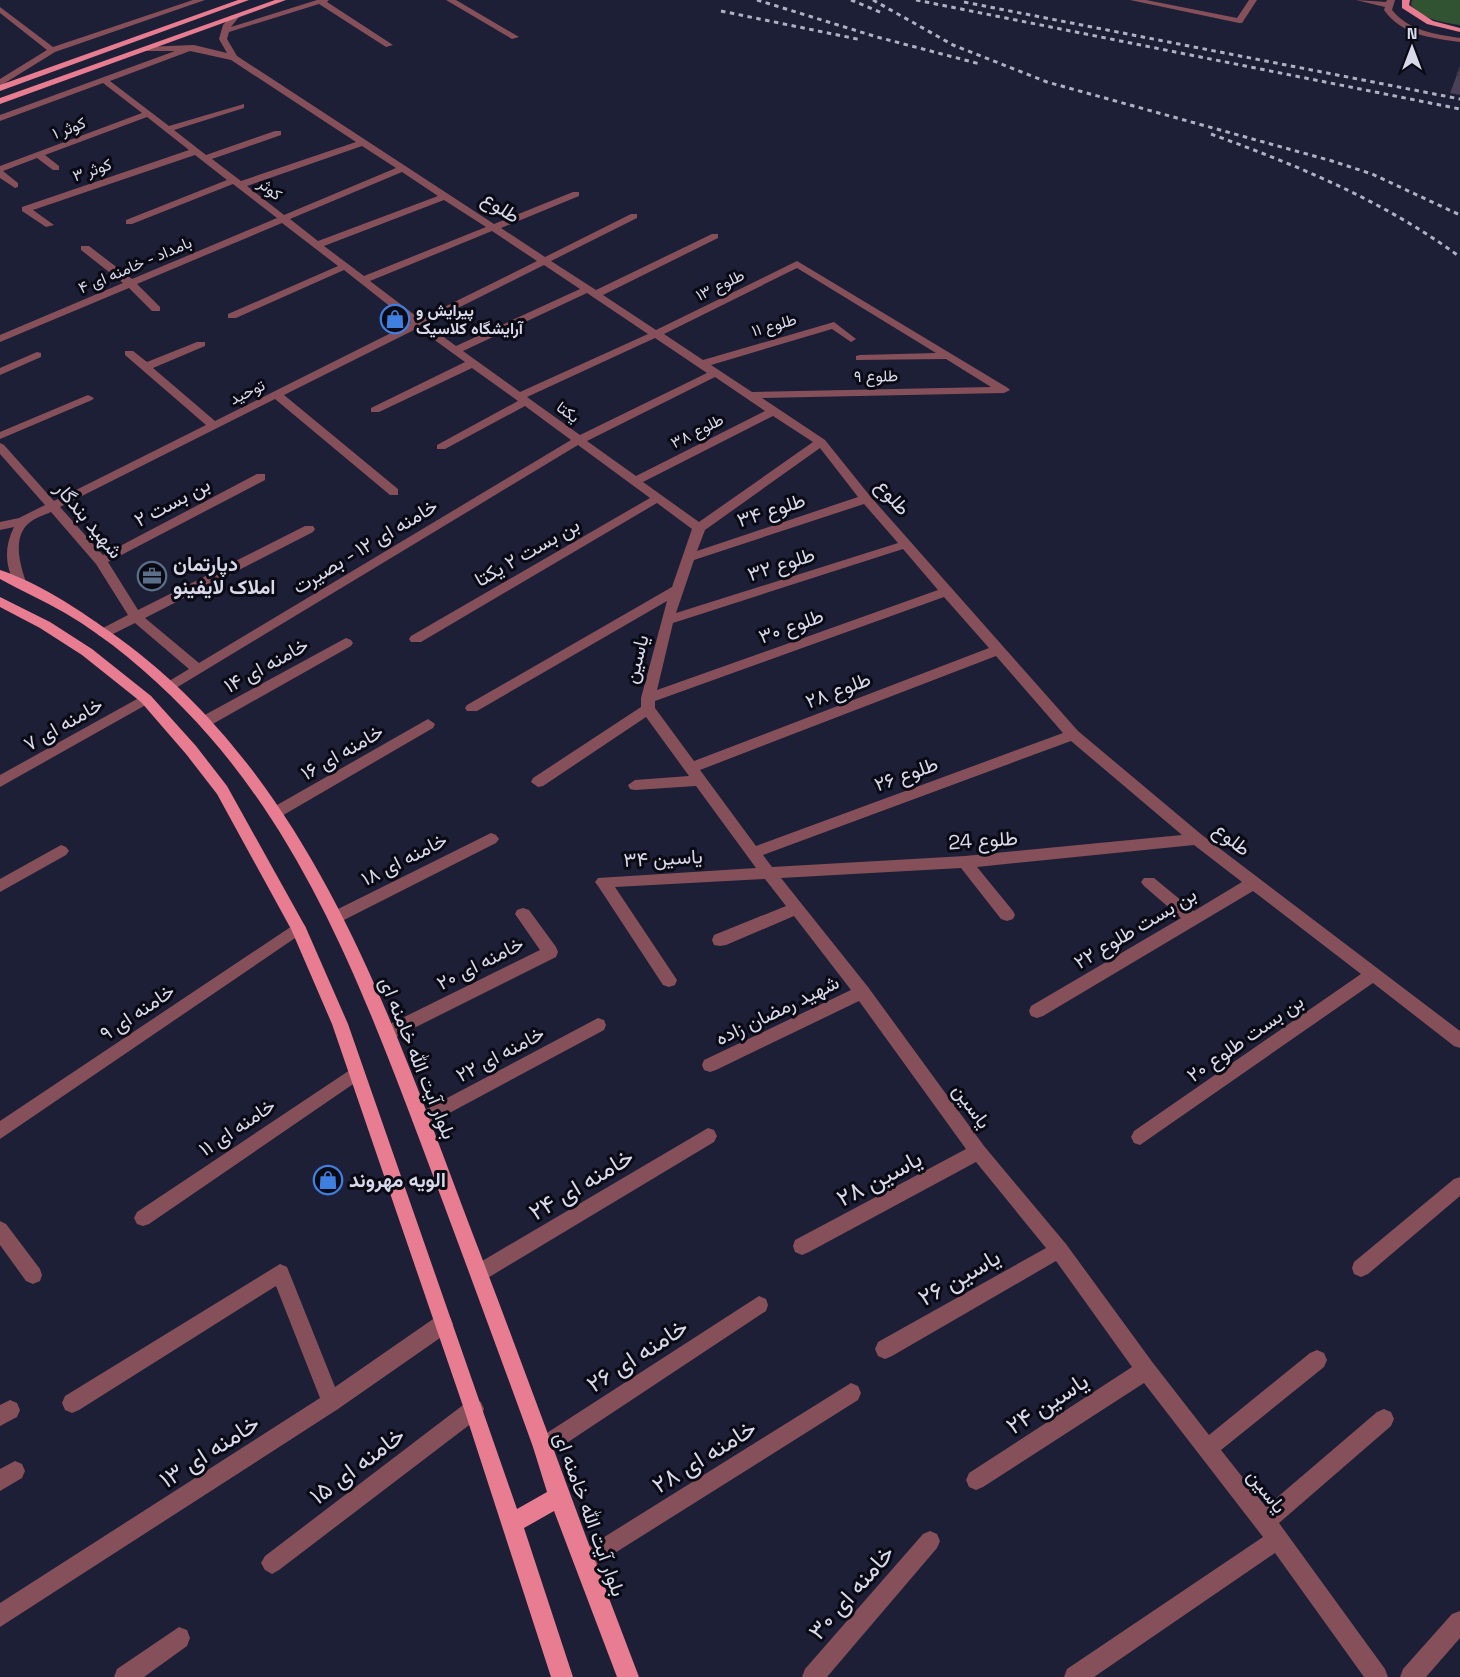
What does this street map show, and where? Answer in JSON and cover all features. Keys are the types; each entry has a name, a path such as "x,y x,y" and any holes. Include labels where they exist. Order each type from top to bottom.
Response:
{"main road":[{"path":"226,6 240,0"},
{"path":"0,86 31,78 245,0"},
{"path":"0,106 46,86 282,0"},
{"path":"239,15 297,0"},
{"path":"1406,0 1405,6 1416,17 1435,25 1460,30"},
{"path":"0,100 46,86"},
{"name":"بلوار آیت الله خامنه ای","path":"0,574 20,582 76,613 138,656 206,721 256,783 336,917 388,1033 628,1677"},
{"path":"0,602 45,625 87,652 146,699 191,750 222,790 298,928 332,1003 474,1409 562,1677"},
{"path":"511,1524 559,1497"}],"street":[{"path":"0,86 52,50 201,0"},
{"path":"450,0 515,37"},
{"path":"1134,0 1239,21 1253,0"},
{"path":"1360,0 1389,3 1392,17 1413,29 1460,40"},
{"path":"225,31 323,1 389,45"},
{"path":"0,9 52,50"},
{"path":"234,58 223,39 227,25 239,15"},
{"path":"0,118 194,47"},
{"name":"طلوع","path":"146,49 194,47 216,51 234,58 820,442 866,499 1073,735 1197,838 1460,1041"},
{"name":"کوثر","path":"104,80 417,322"},
{"path":"167,129 241,105"},
{"name":"کوثر ۱","path":"0,171 148,114"},
{"path":"205,158 278,133"},
{"path":"129,222 237,183 363,142"},
{"name":"کوثر ۳","path":"49,225 25,209 196,151"},
{"path":"39,155 56,168"},
{"name":"بامداد - خامنه ای ۴","path":"0,339 403,168"},
{"path":"0,171 15,186"},
{"path":"364,280 576,194"},
{"path":"318,245 446,196"},
{"name":"توحید","path":"0,526 23,521 277,395 542,259 634,216"},
{"path":"456,350 715,236"},
{"path":"85,248 130,284 156,309"},
{"name":"طلوع ۱۳","path":"441,447 523,399 797,264 949,356"},
{"path":"232,316 345,266"},
{"name":"یکتا","path":"417,322 699,528"},
{"name":"طلوع ۱۱","path":"702,364 834,325 851,339"},
{"path":"146,367 201,344"},
{"path":"129,353 214,426"},
{"path":"0,372 38,355"},
{"path":"860,358 949,356"},
{"name":"طلوع ۹","path":"750,395 1004,390 949,356"},
{"path":"375,410 473,363"},
{"name":"خامنه ای ۱۲ - بصیرت","path":"171,686 579,440 715,373"},
{"path":"277,395 394,492"},
{"path":"0,436 88,398"},
{"name":"طلوع ۳۸","path":"635,481 773,411"},
{"path":"699,528 820,442"},
{"name":"شهید بندگار","path":"0,447 101,561 136,617 197,669"},
{"name":"بن بست ۲","path":"101,561 261,477"},
{"name":"بن بست ۲ یکتا","path":"416,639 658,498"},
{"name":"طلوع ۳۴","path":"688,558 866,499"},
{"path":"20,582 10,555 14,537 23,521"},
{"name":"یاسین","path":"699,528 667,620 648,704 753,853 862,992 978,1152 1059,1250 1146,1370 1265,1521 1377,1677"},
{"path":"104,633 309,529"},
{"name":"طلوع ۳۲","path":"667,620 907,544"},
{"path":"472,708 677,590"},
{"name":"طلوع ۳۰","path":"538,782 648,704 947,591"},
{"name":"خامنه ای ۱۴","path":"206,721 346,643"},
{"name":"طلوع ۲۸","path":"635,785 696,773 998,650"},
{"name":"خامنه ای ۷","path":"0,782 146,699"},
{"name":"خامنه ای ۱۶","path":"275,813 428,724"},
{"name":"طلوع ۲۶","path":"753,853 1073,735"},
{"name":"طلوع 24","path":"771,874 965,862 1197,838"},
{"name":"خامنه ای ۱۸","path":"336,917 491,839"},
{"path":"3,879 61,851"},
{"path":"965,862 1007,915"},
{"name":"یاسین ۳۴","path":"669,980 603,882 771,874"},
{"path":"1149,882 1192,918"},
{"name":"بن بست طلوع ۲۲","path":"1037,1011 1254,883"},
{"path":"720,940 798,908"},
{"name":"خامنه ای ۲۰","path":"388,1033 550,952 523,914"},
{"name":"خامنه ای ۹","path":"0,1131 298,928"},
{"name":"بن بست طلوع ۲۰","path":"1140,1137 1373,974"},
{"name":"شهید رمضان زاده","path":"710,1065 862,992"},
{"name":"خامنه ای ۲۲","path":"420,1119 598,1025"},
{"name":"خامنه ای ۱۱","path":"143,1218 356,1073"},
{"name":"خامنه ای ۲۴","path":"479,1273 708,1136"},
{"name":"یاسین ۲۸","path":"802,1246 978,1152"},
{"path":"1361,1268 1460,1185"},
{"path":"0,1230 33,1275"},
{"name":"یاسین ۲۶","path":"885,1349 1059,1250"},
{"path":"72,1403 280,1273 331,1402"},
{"name":"خامنه ای ۲۶","path":"543,1447 759,1305"},
{"name":"خامنه ای ۱۳","path":"0,1616 331,1402 443,1324"},
{"path":"1207,1449 1317,1360"},
{"name":"یاسین ۲۴","path":"976,1480 1146,1370"},
{"name":"خامنه ای ۲۸","path":"584,1561 851,1393"},
{"name":"خامنه ای ۱۵","path":"272,1563 474,1409"},
{"path":"1265,1521 1384,1419"},
{"path":"1075,1677 1278,1539"},
{"name":"خامنه ای ۳۰","path":"813,1677 930,1541"},
{"path":"1411,1677 1460,1622"},
{"path":"125,1677 179,1638"}],"green space":[{"path":"1412,0 1460,0 1460,25 1428,17 1411,5"}],"railway":[{"path":"757,0 877,37 980,64"},
{"path":"851,0 882,13"},
{"path":"873,0 953,45 1047,82 1332,161 1372,174 1460,215"},
{"path":"916,0 1460,109"},
{"path":"964,2 1460,99"},
{"path":"721,11 862,40"},
{"path":"1211,134 1340,186 1401,219 1460,257"}],"place":[{"name":"پیرایش و آرایشگاه کلاسیک","path":"395,319"},
{"name":"دپارتمان املاک لایفینو","path":"152,576"},
{"name":"الویه مهروند","path":"328,1180"}]}
